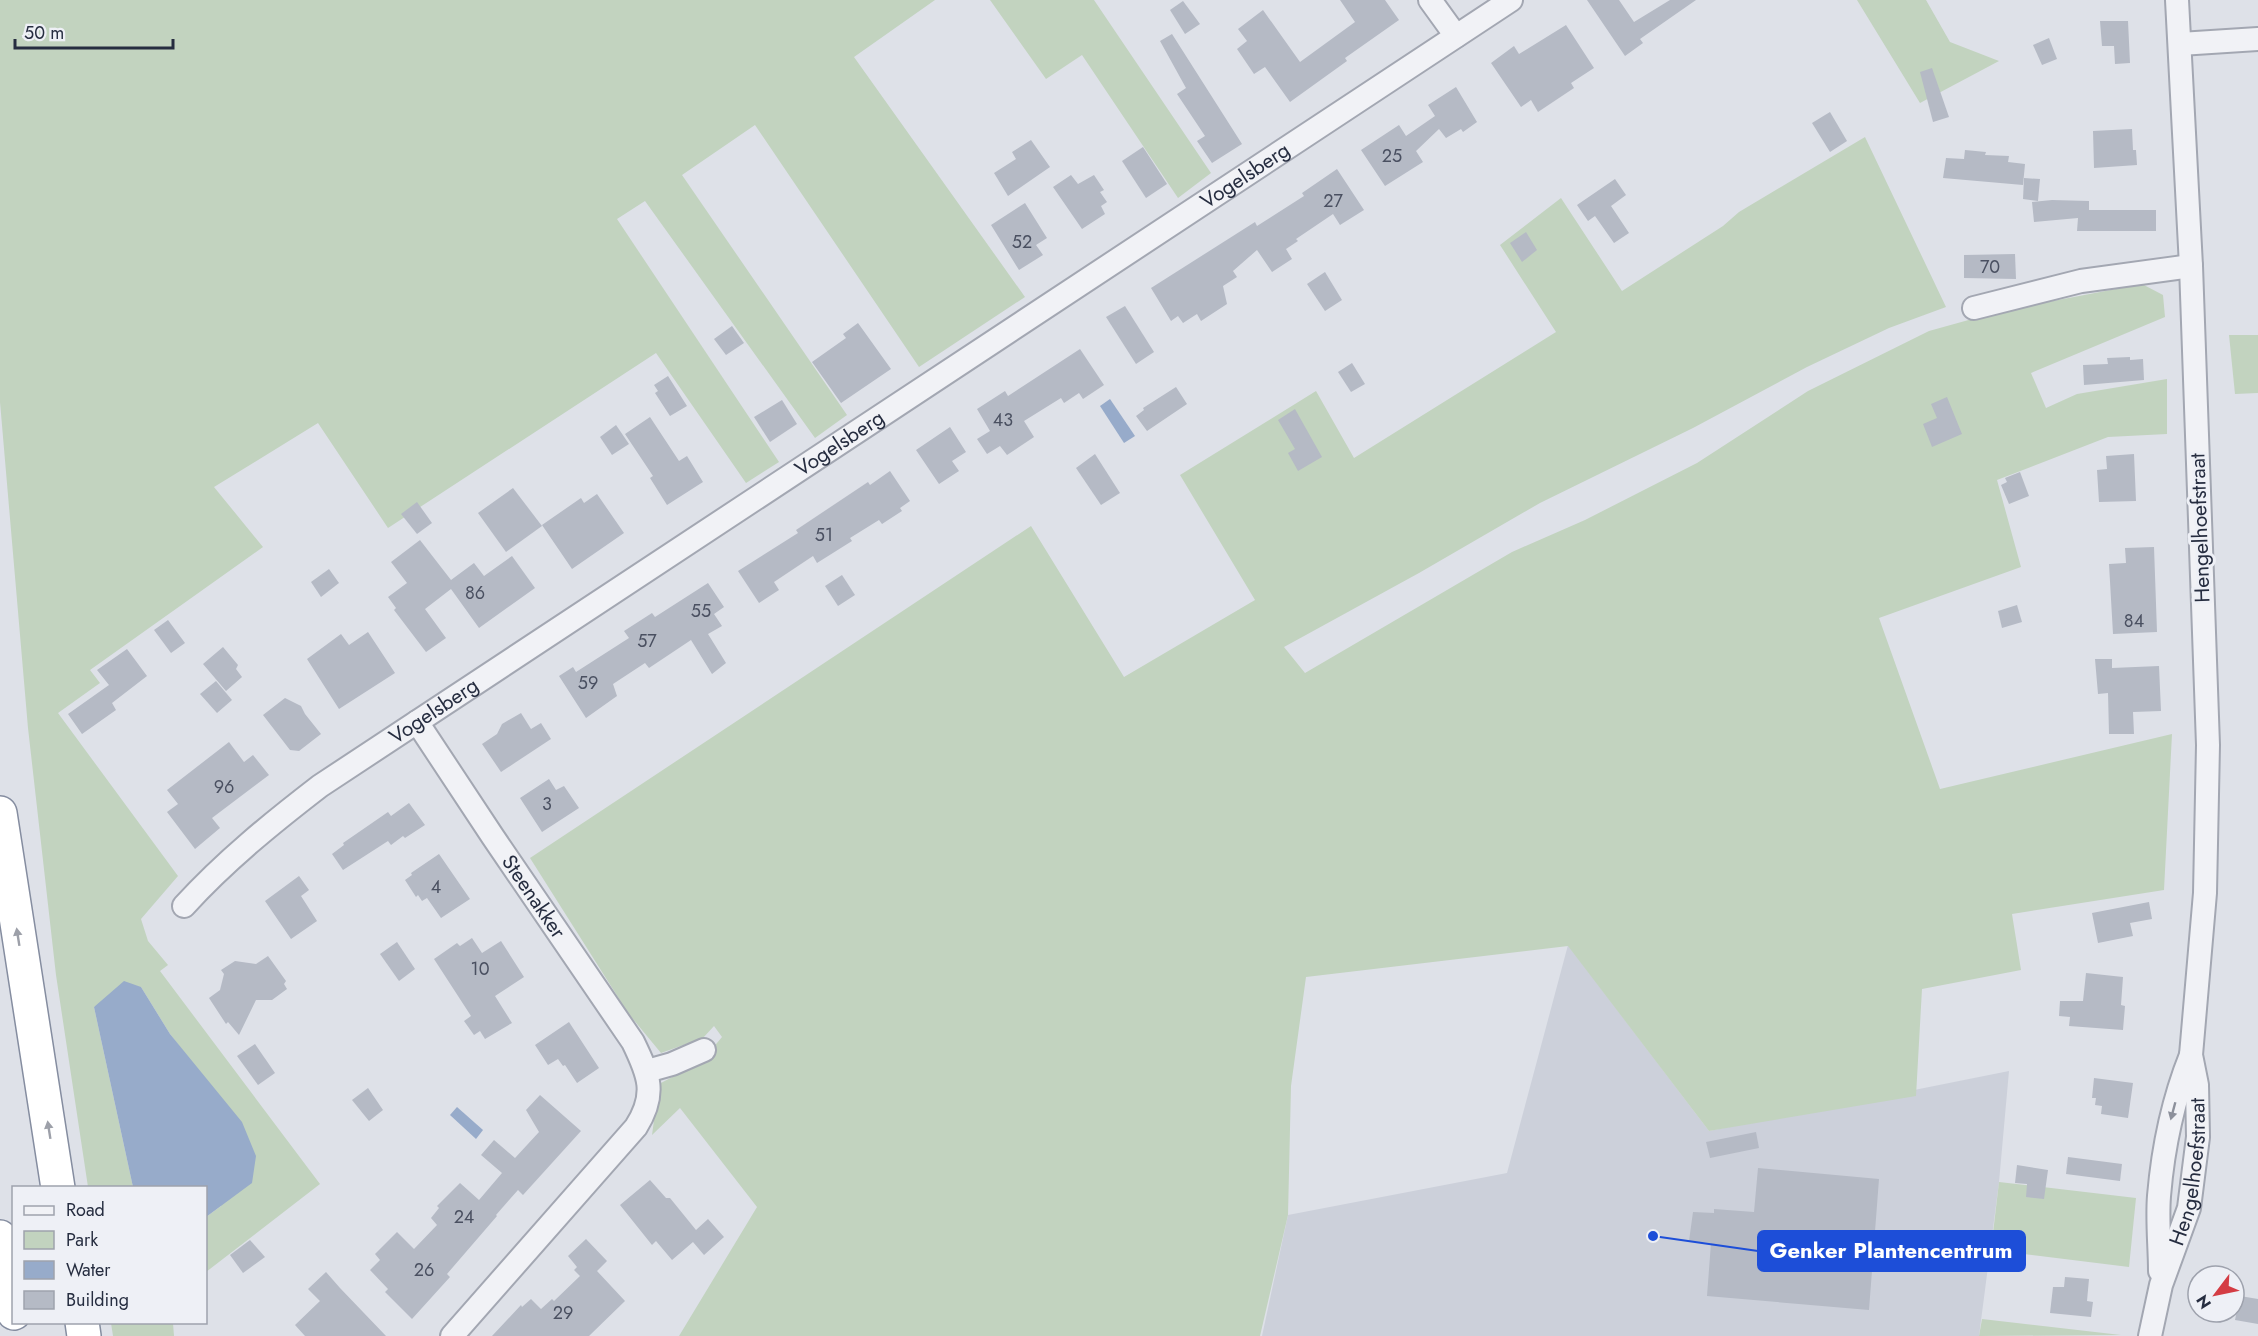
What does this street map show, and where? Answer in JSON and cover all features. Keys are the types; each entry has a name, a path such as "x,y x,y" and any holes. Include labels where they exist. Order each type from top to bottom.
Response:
{"highway":[{"path":"0,813 58,1186"},
{"path":"0,1237 12,1302"}],"street":[{"path":"1430,0 1456,36"},
{"name":"Vogelsberg","path":"184,906 213,874 320,786 1511,0"},
{"name":"Hengelhoefstraat","path":"2150,1336 2161,1285 2189,1208 2198,1137 2197,1085 2191,1055 2205,893 2208,745 2191,266 2177,0"},
{"path":"2180,44 2258,39"},
{"path":"1974,308 2081,281 2191,266"},
{"name":"Steenakker","path":"417,722 633,1042 647,1071 650,1098 645,1113 636,1127 452,1336"},
{"path":"647,1071 672,1064 704,1050"},
{"name":"Hengelhoefstraat","path":"2161,1285 2159,1197 2169,1124 2181,1080 2191,1055"}],"shaded area":[{"path":"1568,945 1709,1131 2009,1071 1999,1182 1979,1336 1262,1336 1288,1215 1507,1173"}],"green space":[{"path":"0,0 935,0 854,57 1025,297 919,367 755,125 682,175 847,415 815,438 645,201 617,219 779,462 746,483 656,353 388,528 318,423 214,487 263,547 90,670 100,683 58,713 178,876 141,919 148,941 168,965 160,971 320,1184 207,1271 207,1216 221,1206 190,1060 170,1034 141,987 94,1007 133,1186 88,1186 56,975 28,728 0,402"},
{"path":"990,0 1094,0 1211,173 1178,198 1082,55 1046,79"},
{"path":"1857,0 1926,0 1950,42 1999,61 1920,103"},
{"path":"1865,137 1946,307 1889,328 1807,367 1693,428 1540,503 1284,647 1305,673 1512,552 1585,520 1697,463 1808,391 1929,331 2001,311 2142,284 2163,295 2165,317 2031,373 2046,408 2077,394 2167,379 2167,434 2108,437 1997,480 2021,567 1879,618 1940,789 2172,734 2164,890 2012,914 2021,970 1922,989 1916,1096 1709,1131 1568,946 1306,977 1291,1086 1288,1215 1260,1336 679,1336 757,1207 680,1108 652,1135 659,1084 701,1062 722,1037 714,1026 703,1038 661,1053 628,1013 530,858 1031,526 1124,677 1255,600 1180,475 1316,391 1354,458 1556,332 1500,245 1561,198 1622,291 1723,226 1739,212"},
{"path":"2229,335 2258,335 2258,393 2235,394"},
{"path":"1999,1182 2136,1198 2129,1267 1991,1250"},
{"path":"1982,1319 2121,1335 1979,1336"},
{"path":"111,1324 173,1324 174,1336 113,1336"}],"water":[{"path":"1110,399 1135,436 1124,443 1100,406"},
{"path":"124,981 141,987 170,1034 242,1122 256,1156 252,1183 207,1216 207,1186 133,1186 94,1007"},
{"path":"457,1107 483,1130 476,1139 450,1115"}],"building":[{"path":"1340,0 1385,0 1399,20 1345,58 1347,61 1290,102 1265,67 1254,74 1237,49 1247,41 1238,29 1263,10 1300,62 1355,22"},
{"path":"1587,0 1619,0 1634,22 1670,0 1696,0 1640,39 1643,43 1625,56"},
{"path":"1183,1 1200,24 1185,34 1170,10"},
{"path":"2100,21 2128,21 2130,63 2115,64 2114,46 2102,46"},
{"path":"1566,25 1594,68 1571,83 1574,88 1538,112 1531,100 1521,107 1491,63 1514,46 1519,54"},
{"path":"1172,34 1242,144 1212,163 1197,141 1205,136 1177,94 1186,88 1160,41"},
{"path":"2049,38 2057,59 2042,65 2033,45"},
{"path":"1932,68 1949,117 1933,122 1920,72"},
{"path":"1456,87 1477,122 1463,132 1461,129 1446,138 1439,129 1416,151 1423,162 1385,186 1361,150 1399,125 1406,136 1435,116 1428,105"},
{"path":"1830,112 1847,141 1830,152 1812,123"},
{"path":"2132,129 2133,150 2136,150 2137,165 2094,168 2093,131"},
{"path":"1031,140 1050,167 1008,196 994,173 1016,159 1012,152"},
{"path":"1143,147 1167,184 1146,198 1122,161"},
{"path":"1965,150 1986,152 1985,155 2009,156 2008,162 2025,164 2023,185 1943,178 1946,158 1964,159"},
{"path":"1337,169 1364,210 1340,225 1333,214 1296,239 1298,241 1286,249 1292,259 1272,272 1257,250 1233,271 1237,277 1223,286 1227,304 1201,321 1197,314 1183,323 1178,316 1171,321 1151,288 1255,222 1257,226 1304,196 1302,193"},
{"path":"1071,175 1078,184 1094,175 1104,190 1100,192 1107,202 1101,206 1105,214 1082,229 1053,187"},
{"path":"2024,178 2040,179 2038,201 2023,199"},
{"path":"1615,179 1626,195 1611,206 1629,233 1614,243 1595,216 1588,221 1577,205"},
{"path":"2089,201 2089,210 2156,210 2156,231 2077,231 2078,218 2034,222 2032,202"},
{"path":"1025,203 1047,238 1036,245 1043,255 1019,270 991,225"},
{"path":"1526,232 1537,250 1522,262 1510,243"},
{"path":"2015,254 2016,279 1964,278 1964,255"},
{"path":"1325,272 1342,300 1325,311 1307,284"},
{"path":"1125,306 1154,352 1136,364 1106,317"},
{"path":"858,323 891,369 841,403 812,362 846,338 843,334"},
{"path":"732,326 744,343 726,355 714,339"},
{"path":"1080,349 1104,385 1083,399 1079,393 1064,403 1061,398 1024,421 1034,437 1007,455 1000,446 987,454 977,439 990,431 977,409 1005,391 1008,396"},
{"path":"2130,357 2130,360 2143,359 2144,380 2084,385 2083,365 2108,364 2107,358"},
{"path":"1352,363 1365,384 1351,392 1338,372"},
{"path":"668,376 687,406 670,416 655,393 658,391 654,385"},
{"path":"1176,387 1187,404 1147,431 1136,416 1144,410 1143,408"},
{"path":"1947,397 1962,434 1932,447 1923,424 1937,418 1931,404"},
{"path":"782,400 797,424 770,442 754,417"},
{"path":"1295,409 1322,457 1298,471 1288,453 1295,449 1278,420"},
{"path":"650,417 679,461 687,456 703,482 667,505 650,478 653,476 625,434"},
{"path":"616,425 629,444 612,455 600,437"},
{"path":"950,427 966,452 952,461 959,471 939,484 916,450"},
{"path":"1095,454 1120,493 1101,505 1076,468"},
{"path":"2134,454 2136,501 2099,502 2097,470 2107,469 2106,456"},
{"path":"890,471 910,501 900,508 902,511 882,524 879,520 850,538 852,541 817,563 813,556 774,582 779,590 759,603 738,571 798,533 796,530 868,482 870,485"},
{"path":"2020,472 2029,496 2009,504 2001,485 2007,482 2005,478"},
{"path":"513,488 542,526 506,552 478,513"},
{"path":"597,494 624,533 572,569 542,525 581,498 584,503"},
{"path":"417,502 432,523 417,534 401,514"},
{"path":"420,540 451,580 474,563 484,576 512,556 535,588 479,628 451,589 425,609 446,638 426,652 394,610 396,608 388,597 407,583 391,562"},
{"path":"2154,547 2157,632 2113,634 2109,564 2126,563 2125,548"},
{"path":"329,569 339,583 321,597 311,582"},
{"path":"842,575 855,595 838,606 825,586"},
{"path":"708,583 724,607 714,614 722,626 708,634 726,663 712,674 691,640 649,668 645,663 613,684 617,696 586,718 559,676 573,667 576,672 629,638 624,631 652,613 655,617"},
{"path":"2017,605 2022,622 2002,628 1998,611"},
{"path":"168,620 185,643 171,653 154,630"},
{"path":"368,632 395,673 339,709 307,659 341,634 349,645"},
{"path":"223,647 238,665 236,669 242,677 226,691 203,664"},
{"path":"127,649 147,676 112,703 116,710 82,734 68,714 109,685 97,670"},
{"path":"2095,659 2112,659 2112,668 2159,666 2161,711 2133,712 2134,734 2109,734 2108,693 2098,694"},
{"path":"216,681 232,700 217,713 200,694"},
{"path":"285,698 301,706 321,734 299,751 290,750 263,715"},
{"path":"521,713 531,729 541,723 551,739 501,772 482,744 497,734 502,724"},
{"path":"229,742 244,762 253,755 269,775 212,818 220,828 195,849 167,812 178,804 167,790"},
{"path":"549,779 556,790 564,786 579,808 542,832 520,798"},
{"path":"409,803 425,825 391,845 388,841 343,870 332,854 344,845 343,843 388,812 391,816"},
{"path":"439,854 470,899 441,918 427,898 422,901 418,895 416,897 405,880 412,875 411,873"},
{"path":"299,876 309,890 301,896 317,921 291,939 265,901"},
{"path":"2149,902 2152,919 2130,923 2133,936 2098,943 2092,913"},
{"path":"472,938 482,953 501,941 524,977 495,996 512,1023 485,1039 480,1031 474,1035 464,1021 471,1016 434,959 457,943 460,946"},
{"path":"397,942 415,969 399,981 380,954"},
{"path":"268,956 286,981 284,984 287,989 272,1000 256,1000 239,1035 228,1022 226,1024 209,998 220,990 224,974 221,970 235,961 256,964"},
{"path":"2086,973 2123,977 2121,1005 2125,1006 2123,1030 2069,1026 2070,1017 2059,1016 2060,1001 2083,1001"},
{"path":"569,1022 599,1068 577,1083 558,1059 548,1065 535,1045"},
{"path":"255,1044 275,1073 258,1085 237,1056"},
{"path":"2094,1078 2133,1083 2128,1118 2101,1114 2102,1106 2095,1105 2096,1098 2092,1098"},
{"path":"368,1088 383,1110 369,1121 352,1100"},
{"path":"540,1095 581,1131 523,1195 518,1190 447,1274 450,1277 412,1319 385,1292 388,1289 370,1270 380,1260 375,1254 397,1232 414,1249 437,1225 431,1218 439,1208 437,1206 460,1183 479,1200 502,1173 481,1155 494,1140 515,1158 539,1132 526,1110"},
{"path":"1756,1132 1759,1148 1710,1158 1706,1142"},
{"path":"2068,1157 2122,1164 2120,1181 2066,1174"},
{"path":"2017,1165 2048,1170 2044,1199 2026,1197 2027,1184 2015,1183"},
{"path":"1758,1168 1879,1179 1869,1310 1707,1296 1711,1243 1689,1241 1693,1212 1714,1213 1714,1209 1754,1212"},
{"path":"650,1180 666,1198 670,1198 696,1230 708,1219 724,1237 704,1255 693,1242 672,1260 656,1241 652,1245 620,1205"},
{"path":"586,1239 607,1261 597,1271 625,1301 589,1336 492,1336 521,1305 522,1307 531,1299 541,1309 552,1299 554,1301 580,1276 574,1270 577,1267 568,1256"},
{"path":"250,1240 265,1257 243,1273 230,1255"},
{"path":"326,1272 386,1336 305,1336 295,1325 320,1301 308,1289"},
{"path":"2065,1277 2089,1279 2087,1301 2093,1302 2091,1317 2050,1313 2053,1287 2064,1287"},
{"path":"2246,1297 2258,1299 2258,1324 2246,1322"}],"place":[{"name":"Genker Plantencentrum","path":"1653,1236"}]}
